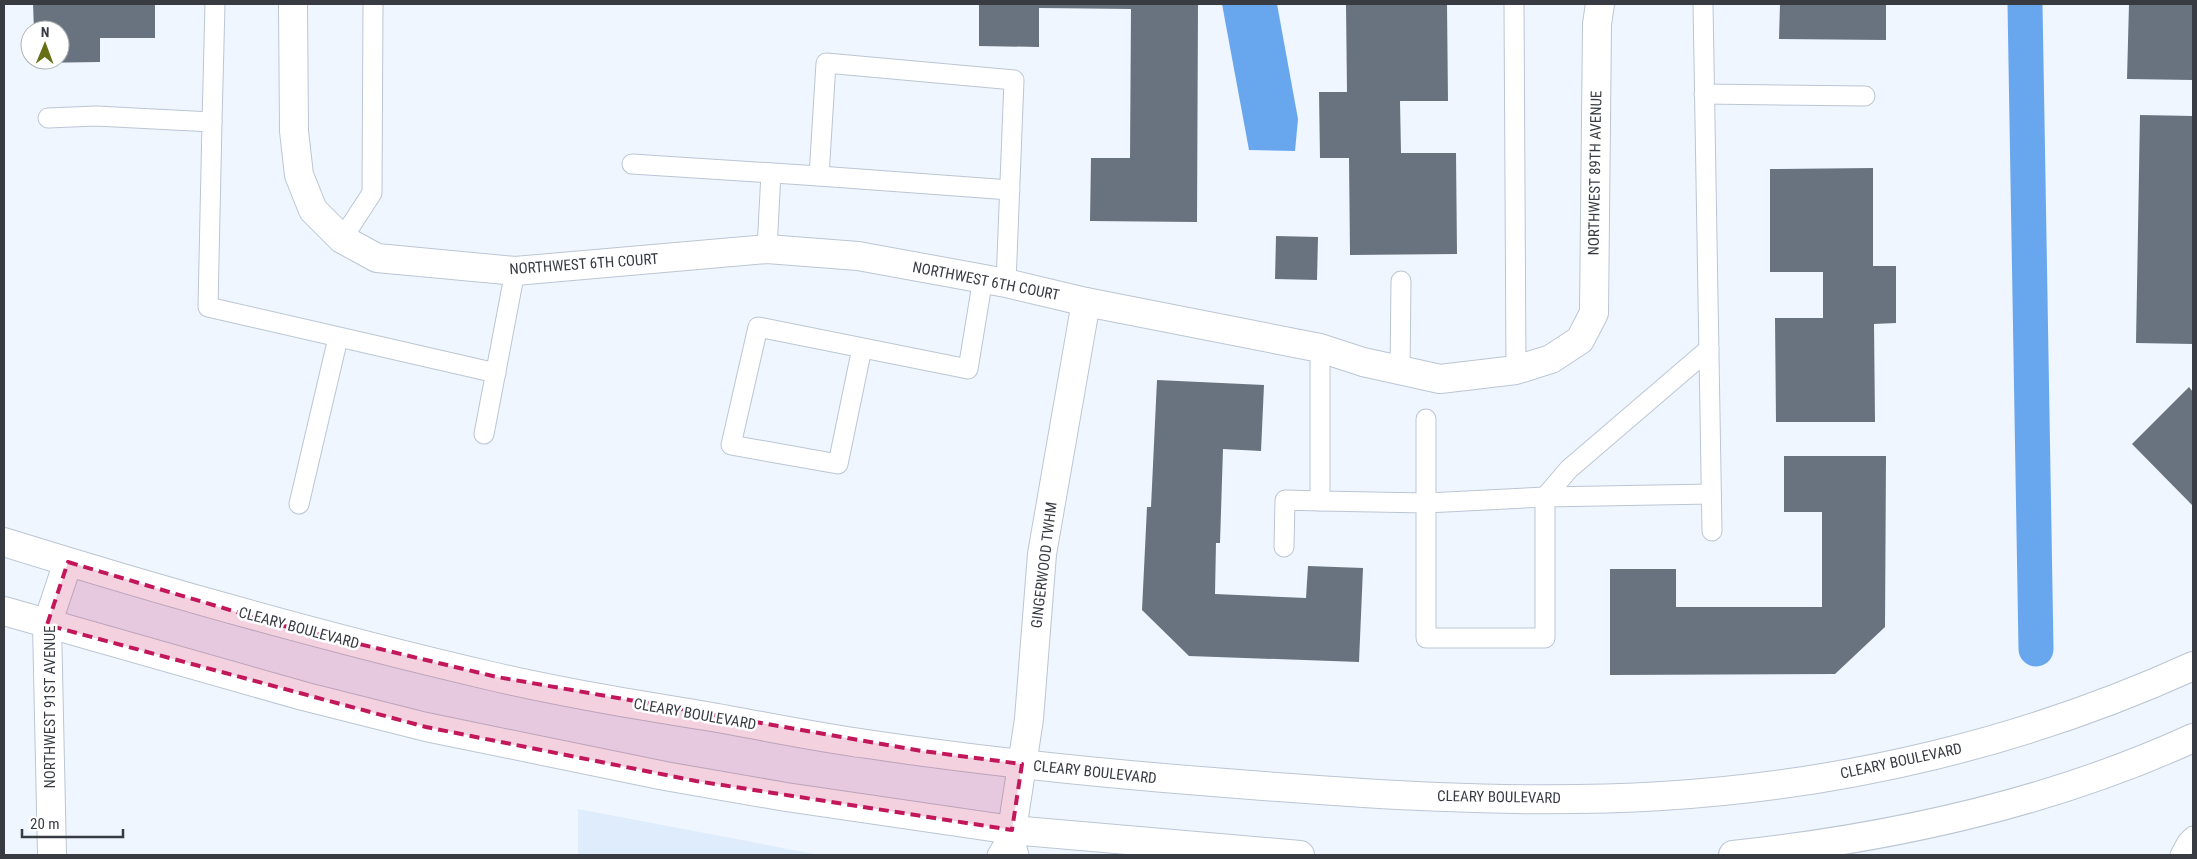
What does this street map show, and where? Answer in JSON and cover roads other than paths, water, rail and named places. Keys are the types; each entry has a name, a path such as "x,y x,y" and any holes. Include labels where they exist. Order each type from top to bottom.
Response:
{"street":[{"path":"293,4 294,131 299,175 312,210 342,238"},
{"name":"NORTHWEST 89TH AVENUE","path":"1580,340 1594,313 1597,24 1600,4"},
{"name":"NORTHWEST 6TH COURT","path":"342,238 377,258 515,271 767,249 858,256 994,280 1086,302 1320,348 1363,362 1440,379 1516,370 1551,359 1580,340"},
{"name":"GINGERWOOD TWHM","path":"1015,843 1022,764 1029,719 1042,554 1086,302"},
{"name":"CLEARY BOULEVARD","path":"4,542 284,626 497,677 623,702 860,743 1104,774 1413,795 1536,799 1661,796 1780,785 1910,761 2021,733 2135,693 2193,666"},
{"name":"NORTHWEST 91ST AVENUE","path":"52,855 47,625 68,562"},
{"path":"4,611 47,625 303,696 426,727 1015,843 1300,855"},
{"path":"1734,855 1806,848 1927,826 2050,792 2165,751 2193,738"}],"lane":[{"path":"214,4 208,307 496,373"},
{"path":"342,238 372,193 373,4"},
{"path":"1514,4 1516,370"},
{"path":"1703,4 1712,531"},
{"path":"819,176 826,63 1014,80 1010,190 994,280 968,369 758,327 732,445 838,464 862,348"},
{"path":"1704,94 1865,96"},
{"path":"48,118 96,116 212,122"},
{"path":"632,164 1010,190"},
{"path":"767,249 771,173"},
{"path":"484,434 515,271"},
{"path":"1400,370 1402,281"},
{"path":"299,504 338,338"},
{"path":"1320,348 1320,501"},
{"path":"1426,419 1426,638 1545,638 1545,497 1568,469 1709,349"},
{"path":"1284,547 1286,500 1426,503 1545,497 1711,494"},
{"path":"2180,855 2187,842 2193,836"},
{"path":"997,855 1015,843"}],"water":[{"path":"1222,4 1277,4 1298,119 1295,151 1249,150"}],"waterway":[{"path":"2025,4 2036,649"}]}
